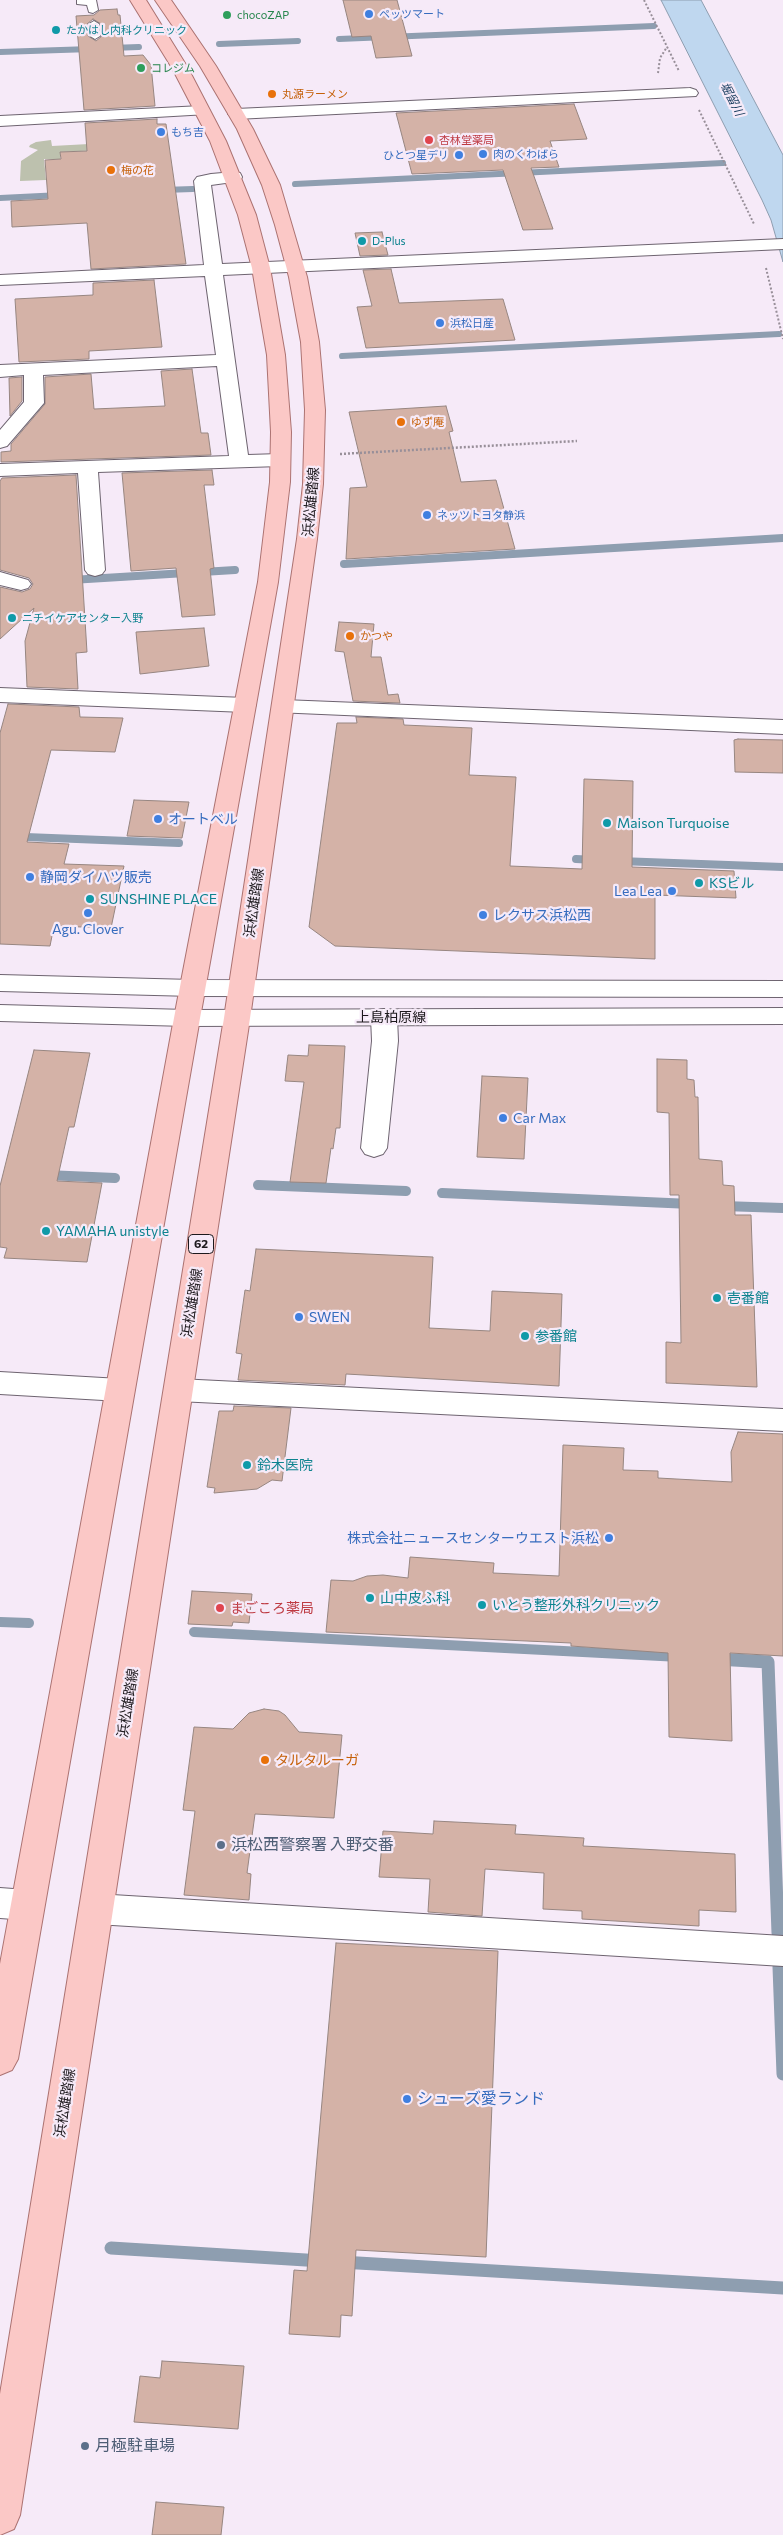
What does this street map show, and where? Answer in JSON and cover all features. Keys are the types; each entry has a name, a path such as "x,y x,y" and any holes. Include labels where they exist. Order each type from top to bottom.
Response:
{"main road":[{"path":"0,2059 14,1904 120,1390 272,556 280,460 276,355 261,268 247,215 234,177 202,111 180,68 138,0"},
{"name":"浜松雄踏線","path":"0,2515 237,1018 307,539 315,454 315,410 311,357 295,266 271,186 236,114 208,66 163,0"}],"street":[{"path":"236,114 690,93"},
{"path":"0,122 202,111"},
{"path":"234,177 211,179 203,181 202,185 239,460"},
{"path":"0,280 783,244"},
{"path":"0,371 226,360"},
{"path":"0,442 34,403 33,369"},
{"path":"0,470 280,460"},
{"path":"88,466 95,570"},
{"path":"0,578 21,584"},
{"path":"0,695 245,705"},
{"path":"283,707 783,727"},
{"name":"上島柏原線","path":"0,983 192,988 783,989"},
{"name":"上島柏原線","path":"0,1013 187,1018 783,1016"},
{"path":"374,1148 385,1042 384,1017"},
{"path":"0,1383 120,1390"},
{"path":"178,1390 783,1420"},
{"path":"96,1909 783,1951"}],"lane":[{"path":"81,2 92,2 93,10"},
{"path":"94,24 95,36"}],"path":[{"path":"644,0 758,233 783,339"},
{"path":"315,454 577,442"}],"green space":[{"path":"51,140 52,146 89,144 101,150 60,152 60,159 44,159 46,180 20,181 21,161 38,150 29,147 30,145 36,142"}],"water":[{"name":"堀留川","path":"661,0 701,0 783,155 783,262 771,220 762,200"}],"building":[{"name":"ペッツマート","path":"343,0 397,0 412,56 376,58 371,36 352,37"},
{"path":"117,9 118,15 120,15 124,56 143,55 151,65 155,106 84,110 76,16 94,15 100,10","holes":["93,19 101,24 102,36 96,41 88,36 87,24"]},
{"path":"574,104 587,139 550,141 559,167 531,168 553,229 523,230 503,170 412,174 396,113"},
{"path":"157,119 157,124 166,124 186,264 91,269 87,223 12,227 11,201 48,199 45,160 61,159 60,152 87,151 85,123"},
{"path":"382,232 388,255 360,256 355,233"},
{"path":"391,269 399,303 503,299 515,340 366,348 357,307 372,306 363,270"},
{"path":"154,280 162,347 89,351 89,359 19,362 15,299 93,295 93,283"},
{"path":"192,369 201,433 208,433 211,455 1,462 1,452 11,451 11,444 45,404 45,377 91,374 94,409 165,406 161,371"},
{"path":"22,377 22,401 10,416 9,378"},
{"name":"ネッツトヨタ静浜","path":"446,406 453,431 449,432 461,482 496,480 515,549 346,559 350,488 367,487 349,412"},
{"path":"212,470 214,485 204,485 214,568 210,569 215,615 182,617 176,568 131,571 122,473"},
{"path":"76,475 87,652 76,653 78,689 27,687 25,641 34,608 0,639 0,587 22,592 30,589 33,584 29,578 0,570 0,481 2,478"},
{"path":"339,622 374,624 371,657 381,657 388,695 398,694 400,703 353,701 344,652 335,651"},
{"path":"204,628 209,666 140,674 136,632"},
{"path":"8,704 79,707 80,717 123,718 115,752 51,750 27,842 69,844 64,864 124,866 111,928 54,926 50,946 0,944 0,733"},
{"path":"356,717 403,719 404,725 472,728 469,775 516,777 510,866 582,869 584,779 633,781 632,867 734,871 736,898 655,895 655,959 335,946 309,927 337,723 357,723"},
{"path":"734,740 783,740 783,773 735,772"},
{"name":"オートベル","path":"134,800 189,802 182,838 127,836"},
{"path":"309,1045 345,1046 340,1128 336,1128 326,1183 290,1182 304,1082 285,1081 288,1055 308,1056"},
{"path":"34,1050 90,1053 74,1127 69,1127 57,1181 102,1183 87,1262 4,1258 7,1248 0,1247 0,1186"},
{"name":"壱番館","path":"657,1059 687,1060 687,1079 694,1080 695,1097 698,1097 699,1159 722,1161 723,1185 734,1186 735,1215 751,1215 757,1387 666,1383 666,1342 681,1343 679,1195 670,1195 669,1113 657,1112"},
{"name":"Car Max","path":"482,1076 528,1078 524,1159 477,1157"},
{"path":"256,1249 433,1257 429,1328 490,1331 492,1291 562,1294 559,1386 346,1374 345,1385 238,1380 242,1354 236,1353 245,1290 250,1291"},
{"name":"鈴木医院","path":"234,1406 291,1408 282,1481 272,1480 257,1489 214,1493 215,1488 207,1487 219,1411 233,1411"},
{"path":"738,1432 783,1434 783,1656 730,1653 732,1741 669,1737 668,1653 571,1646 571,1643 326,1632 331,1580 353,1581 367,1576 383,1575 408,1578 410,1557 494,1563 493,1573 559,1576 563,1445 624,1448 623,1470 658,1471 658,1478 732,1482 731,1452"},
{"name":"まごころ薬局","path":"192,1591 252,1594 249,1623 233,1622 232,1626 188,1624"},
{"name":"タルタルーガ","path":"264,1709 279,1711 285,1715 299,1732 342,1735 334,1818 255,1814 247,1873 251,1874 249,1900 184,1895 195,1811 183,1810 194,1727 233,1729 249,1713"},
{"path":"434,1821 516,1825 515,1834 584,1838 583,1846 735,1854 736,1912 699,1910 699,1926 582,1919 582,1911 543,1909 544,1873 485,1869 482,1916 428,1912 430,1879 379,1877 383,1831 433,1834"},
{"name":"シューズ愛ランド","path":"336,1943 498,1951 486,2257 356,2250 352,2316 341,2315 340,2337 289,2334 294,2270 307,2271"},
{"path":"162,2361 244,2366 238,2429 134,2422 140,2376 160,2378"},
{"path":"156,2502 224,2507 221,2535 152,2535"}],"waterway":[{"path":"339,39 654,26"},
{"path":"219,44 298,41"},
{"path":"111,48 139,47"},
{"path":"0,52 91,49"},
{"path":"295,184 723,163"},
{"path":"163,190 193,189"},
{"path":"0,198 61,195"},
{"path":"342,356 779,334"},
{"path":"344,564 783,538"},
{"path":"71,580 235,570"},
{"path":"0,836 179,843"},
{"path":"576,859 595,860"},
{"path":"619,861 783,867"},
{"path":"46,1175 115,1178"},
{"path":"258,1185 406,1191"},
{"path":"442,1193 691,1204"},
{"path":"723,1206 783,1208"},
{"path":"0,1622 29,1623"},
{"path":"194,1632 680,1657"},
{"path":"735,1660 717,1659 768,1662 778,1933"},
{"path":"779,1967 783,2074"},
{"path":"111,2248 322,2261"},
{"path":"341,2262 783,2288"}],"place":[{"name":"ペッツマート","path":"369,14"},
{"name":"chocoZAP","path":"227,15"},
{"name":"たかはし内科クリニック","path":"56,30"},
{"name":"コレジム","path":"141,68"},
{"name":"丸源ラーメン","path":"272,94"},
{"name":"もち吉","path":"161,132"},
{"name":"杏林堂薬局","path":"429,140"},
{"name":"肉のくわばら","path":"483,154"},
{"name":"ひとつ星デリ","path":"459,155"},
{"name":"梅の花","path":"111,170"},
{"name":"D-Plus","path":"362,241"},
{"name":"浜松日産","path":"440,323"},
{"name":"ゆず庵","path":"401,422"},
{"name":"ネッツトヨタ静浜","path":"427,515"},
{"name":"ニチイケアセンター入野","path":"12,618"},
{"name":"かつや","path":"350,636"},
{"name":"オートベル","path":"158,819"},
{"name":"Maison Turquoise","path":"607,823"},
{"name":"静岡ダイハツ販売","path":"30,877"},
{"name":"KSビル","path":"699,883"},
{"name":"Lea Lea","path":"672,891"},
{"name":"SUNSHINE PLACE","path":"90,899"},
{"name":"Agu. Clover","path":"88,913"},
{"name":"レクサス浜松西","path":"483,915"},
{"name":"Car Max","path":"503,1118"},
{"name":"YAMAHA unistyle","path":"46,1231"},
{"name":"壱番館","path":"717,1298"},
{"name":"SWEN","path":"299,1317"},
{"name":"参番館","path":"525,1336"},
{"name":"鈴木医院","path":"247,1465"},
{"name":"株式会社ニュースセンターウエスト浜松","path":"609,1538"},
{"name":"山中皮ふ科","path":"370,1598"},
{"name":"いとう整形外科クリニック","path":"482,1605"},
{"name":"まごころ薬局","path":"220,1608"},
{"name":"タルタルーガ","path":"265,1760"},
{"name":"浜松西警察署 入野交番","path":"221,1845"},
{"name":"シューズ愛ランド","path":"407,2099"},
{"name":"月極駐車場","path":"85,2446"}]}
